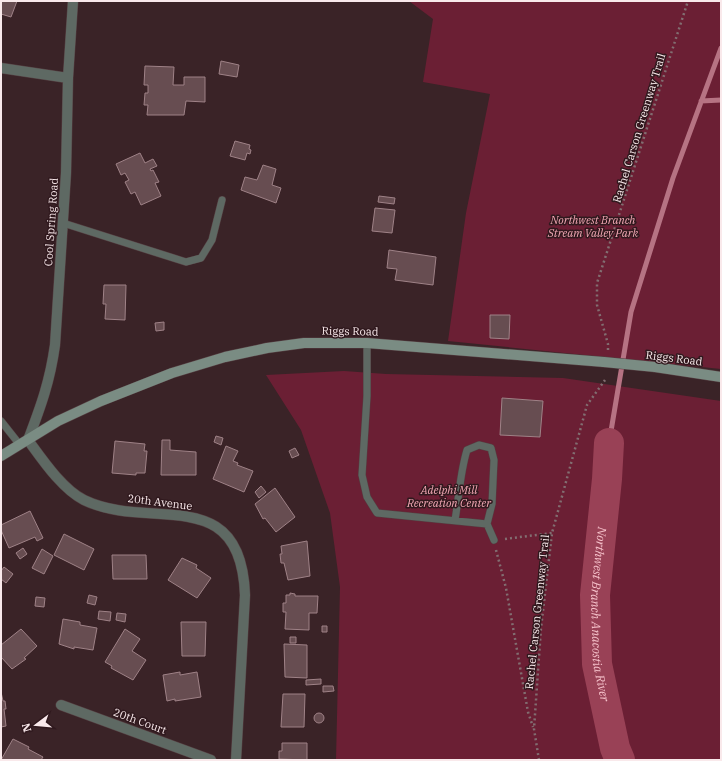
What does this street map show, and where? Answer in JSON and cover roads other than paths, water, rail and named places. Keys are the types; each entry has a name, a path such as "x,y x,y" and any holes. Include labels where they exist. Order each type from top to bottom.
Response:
{"main road":[{"name":"Riggs Road","path":"1,456 58,422 101,402 172,373 225,357 267,348 304,343 367,343 606,357 655,367 721,377"}],"street":[{"name":"Cool Spring Road","path":"24,442 46,394 55,345 66,173 68,78 73,1"},
{"path":"1,68 16,72 68,78"},
{"name":"20th Avenue","path":"24,442 73,493 84,500 106,508 186,516 202,520 217,528 235,547 245,576 236,760"},
{"name":"20th Court","path":"61,705 212,760"}],"lane":[{"path":"63,223 186,262 201,258 212,240 222,200"},
{"path":"367,343 367,396 362,475 367,497 377,513 487,524"},
{"path":"1,421 24,442"},
{"path":"455,520 461,487 462,466 467,450 479,445 491,448 494,460 492,504 487,524 494,540"}],"waterway":[{"path":"609,443 631,312 673,178 721,48"},
{"path":"701,101 721,100"},
{"name":"Northwest Branch Anacostia River","path":"609,443 607,479 595,595 597,664 615,748 620,760"}],"park label":[{"name":"Northwest Branch Stream Valley Park","path":"593,226"},
{"name":"Adelphi Mill Recreation Center","path":"449,496"}]}
